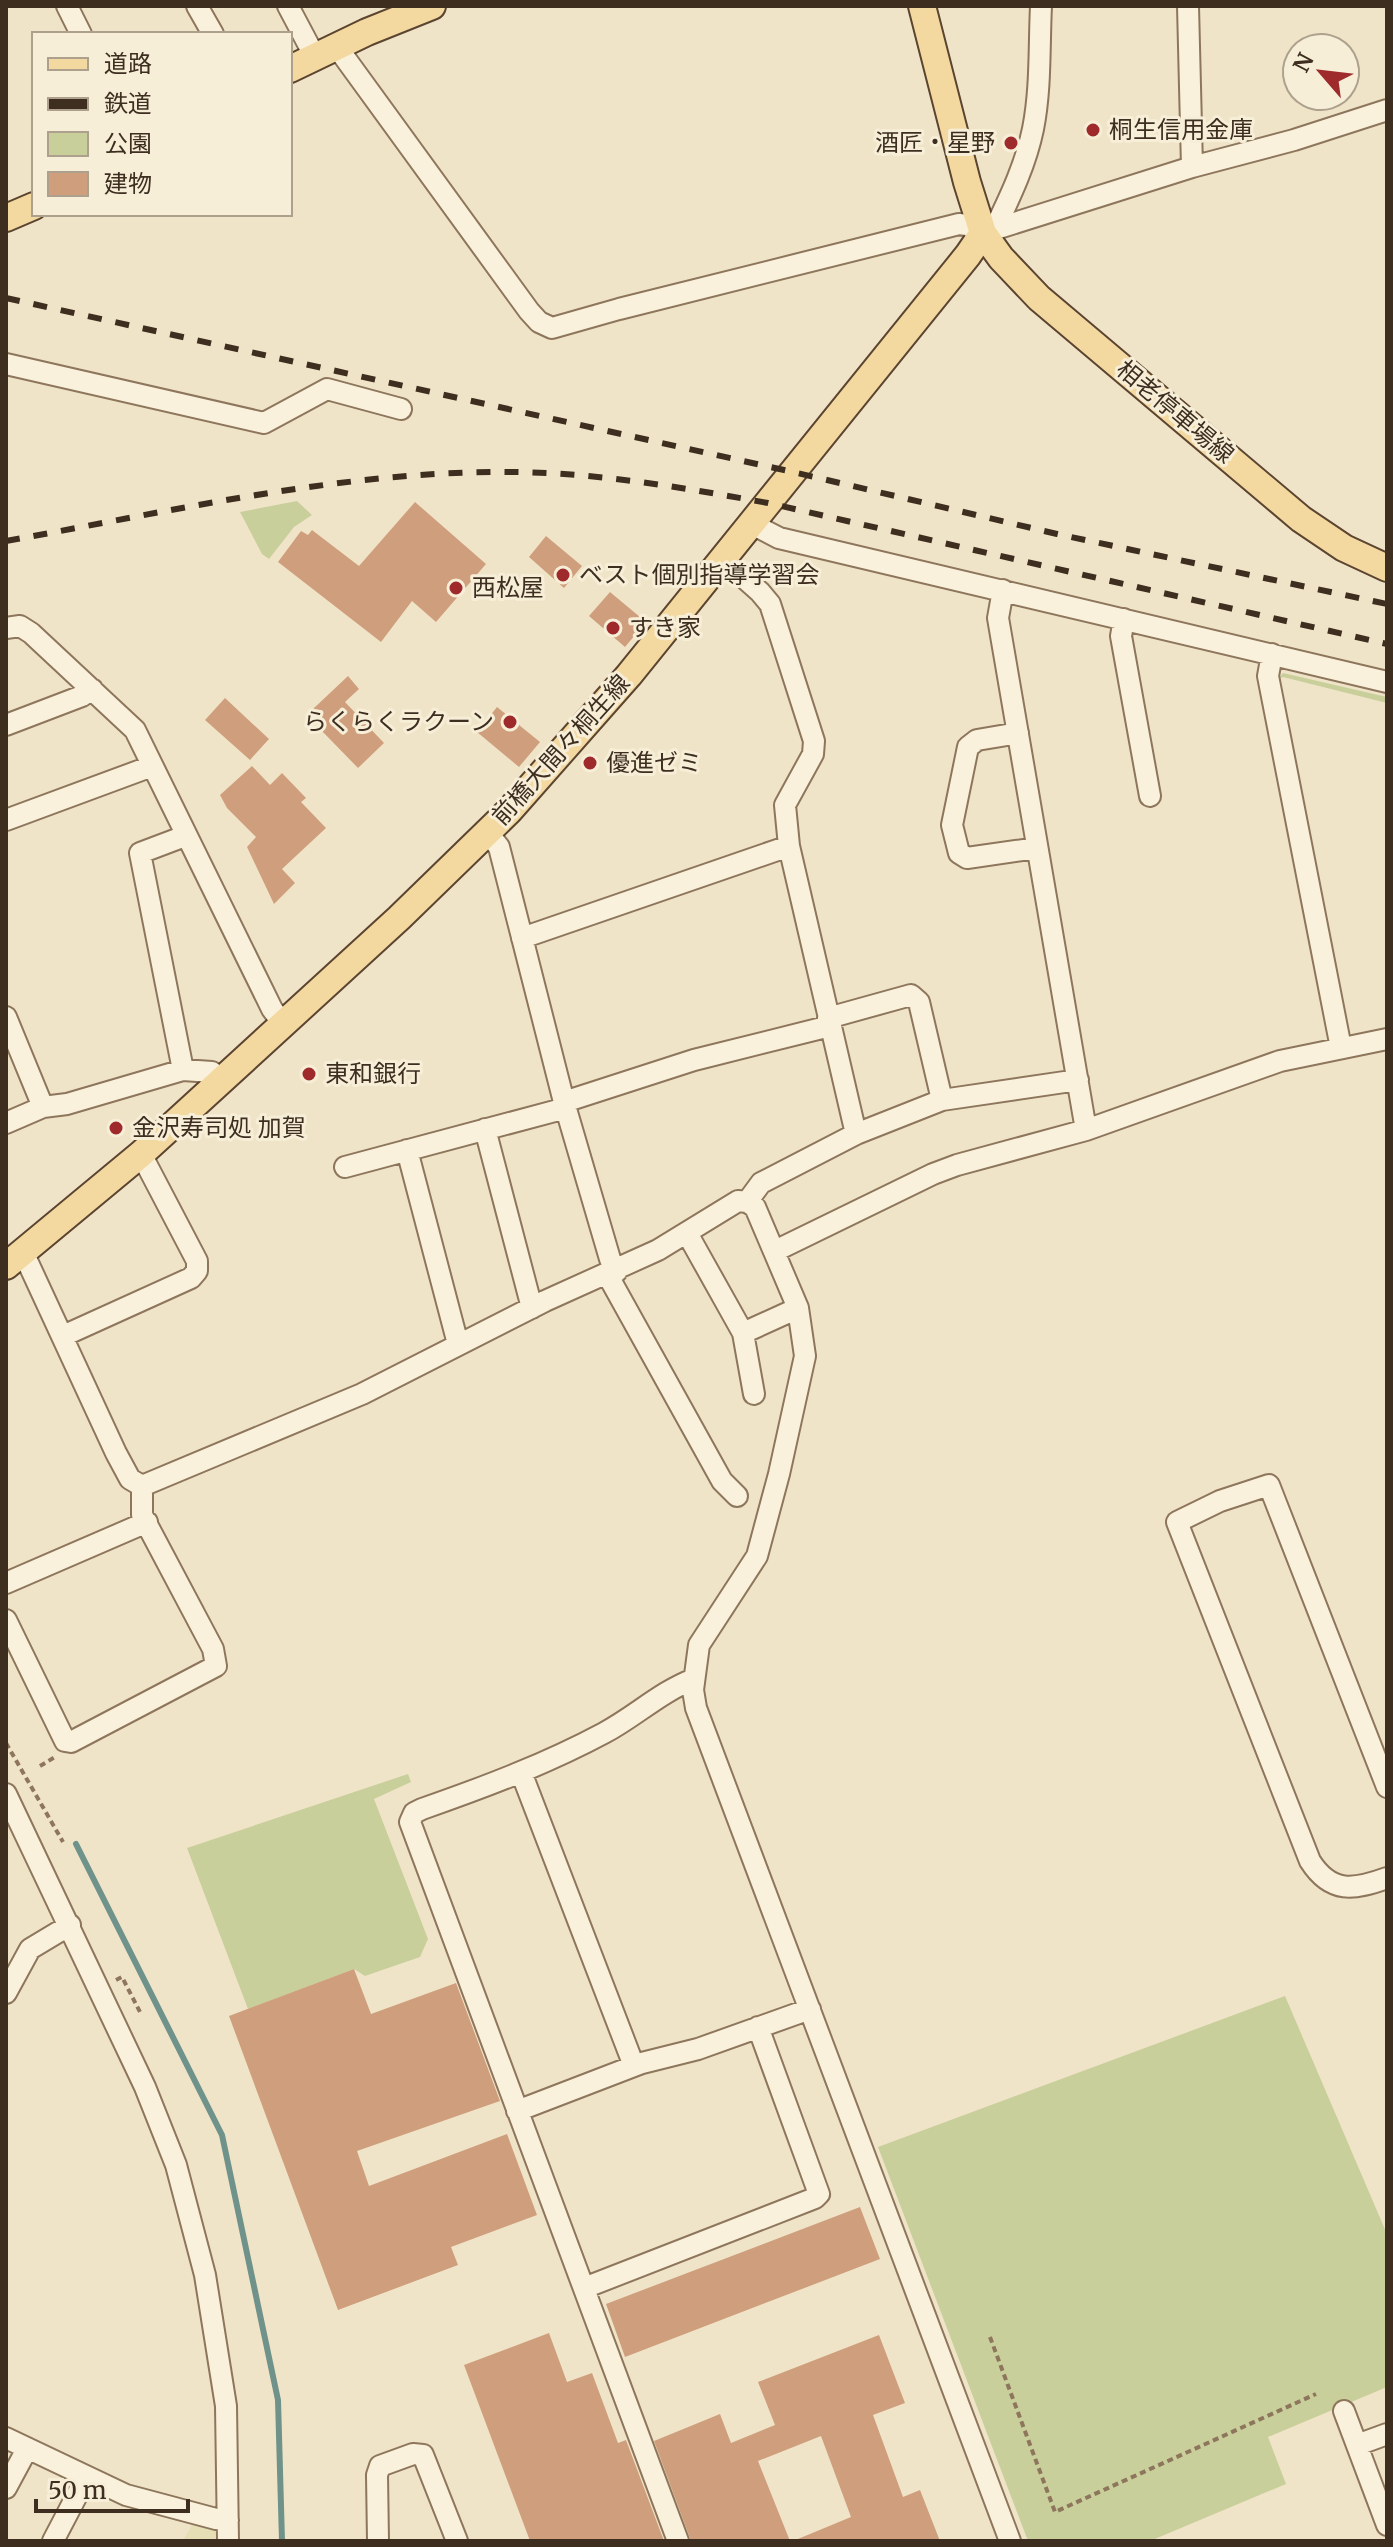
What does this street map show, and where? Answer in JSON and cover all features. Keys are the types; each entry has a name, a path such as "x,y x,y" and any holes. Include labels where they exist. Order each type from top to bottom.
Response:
{"main road":[{"path":"922,6 967,182 989,230"},
{"path":"292,68 421,8"},
{"name":"前橋大間々桐生線","path":"14,1259 141,1154 284,1025 488,833 616,691 989,230"},
{"name":"相老停車場線","path":"989,230 1001,258 1039,298 1301,519 1344,548 1387,568"}],"street":[{"path":"67,6 80,32"},
{"path":"197,6 212,32"},
{"path":"288,6 529,311 545,326 552,328 959,224 989,230 1387,110"},
{"path":"989,230 1016,184 1033,129 1041,6"},
{"path":"1188,6 1192,167"},
{"path":"6,364 264,423 327,389 401,409"},
{"path":"752,524 779,538 1387,682"},
{"path":"723,559 770,604 814,741 813,754 785,805 789,846 856,1134"},
{"path":"1003,590 998,618 1086,1130"},
{"path":"1124,619 1121,636 1150,796"},
{"path":"6,628 20,626 31,633 135,730 272,1009 284,1025"},
{"path":"1272,654 1268,676 1341,1048"},
{"path":"6,725 82,696 92,689"},
{"path":"1018,733 977,740 968,747 952,825 959,853 967,858 1037,848"},
{"path":"6,820 152,766"},
{"path":"488,833 499,847 612,1273 722,1481 737,1496"},
{"path":"183,1070 140,853 185,836"},
{"path":"522,938 789,846"},
{"path":"345,1167 565,1105 674,1066 911,995 919,1002 942,1100"},
{"path":"6,1017 43,1107"},
{"path":"775,1251 933,1174 1086,1130 1280,1061 1387,1039"},
{"path":"6,1123 43,1107 67,1104 183,1070 212,1072 222,1081"},
{"path":"747,1202 761,1183 856,1134 942,1100 1078,1080"},
{"path":"485,1129 532,1308"},
{"path":"407,1150 458,1344"},
{"path":"63,1336 191,1278 197,1271 197,1261 141,1154"},
{"path":"142,1486 362,1394 532,1308 612,1273 687,1233 738,1201 755,1207 798,1308 805,1356 757,1556 706,1631 695,1660 696,1708 1010,2541"},
{"path":"687,1233 743,1333 754,1394"},
{"path":"14,1259 63,1336 130,1479 142,1486"},
{"path":"743,1333 798,1308"},
{"path":"1387,1787 1269,1485 1220,1501 1177,1522 1310,1861 1319,1875 1346,1888 1366,1886 1387,1878"},
{"path":"6,1620 65,1741 71,1742 211,1671 216,1666 213,1649 142,1515 142,1486"},
{"path":"6,1583 147,1522"},
{"path":"678,2541 410,1822 414,1813 422,1809 571,1751 619,1725 665,1692 694,1679"},
{"path":"521,1772 634,2066"},
{"path":"8,1805 70,1925 145,2087 176,2165 205,2275 226,2406 228,2541"},
{"path":"6,1993 30,1949 70,1925"},
{"path":"517,2111 634,2066 698,2049 810,2009"},
{"path":"584,2288 819,2194 758,2027"},
{"path":"1344,2411 1387,2525"},
{"path":"1357,2445 1387,2434"},
{"path":"6,2438 126,2495 228,2520"},
{"path":"6,2488 27,2449"},
{"path":"378,2541 377,2475 380,2466 413,2454 423,2455 457,2541"},
{"path":"53,2541 86,2478"}],"path":[{"path":"6,1743 63,1842"},
{"path":"114,1981 122,1977 140,2012"},
{"path":"990,2337 1055,2512 1316,2394"}],"shaded area":[{"path":"194,2521 215,2527 215,2541 183,2541"}],"green space":[{"path":"297,501 312,515 294,527 269,559 262,554 240,512"},
{"path":"1283,673 1387,697 1387,703 1283,677 1278,679"},
{"path":"408,1774 411,1782 374,1799 428,1939 420,1957 365,1976 354,1969 248,2009 187,1848"},
{"path":"1285,1996 1387,2234 1387,2387 1268,2437 1286,2484 1150,2541 1028,2541 878,2147"}],"building":[{"path":"415,502 486,564 436,622 412,601 381,642 278,562 301,531 308,535 312,530 359,566"},
{"path":"546,536 582,566 564,588 529,557"},
{"path":"610,592 646,622 625,647 589,616"},
{"path":"348,676 359,689 345,702 384,743 358,768 320,729 326,723 313,709"},
{"path":"225,698 269,739 250,760 205,720"},
{"path":"497,707 540,742 519,767 477,732"},
{"path":"252,766 270,785 282,773 306,798 301,802 326,828 282,869 295,883 274,904 247,847 256,837 227,808 220,795"},
{"path":"354,1969 371,2014 456,1983 500,2101 357,2151 369,2186 507,2134 537,2215 451,2247 458,2265 338,2310 229,2016"},
{"path":"860,2207 880,2259 625,2357 606,2304"},
{"path":"549,2333 567,2382 592,2373 618,2443 626,2440 664,2541 530,2541 464,2365"},
{"path":"879,2335 905,2403 873,2415 903,2497 920,2490 940,2541 793,2541 851,2517 821,2436 758,2461 790,2541 691,2541 654,2441 720,2414 731,2443 775,2425 758,2382"}],"waterway":[{"path":"76,1844 222,2135 278,2400 282,2541"}],"railway":[{"path":"6,298 793,472 1057,534 1387,604"},
{"path":"6,541 250,496 373,479 497,472 566,474 667,486 768,503 1387,644"}],"place":[{"name":"桐生信用金庫","path":"1093,130"},
{"name":"酒匠・星野","path":"1011,143"},
{"name":"ベスト個別指導学習会","path":"563,575"},
{"name":"西松屋","path":"456,588"},
{"name":"すき家","path":"613,628"},
{"name":"らくらくラクーン","path":"510,722"},
{"name":"優進ゼミ","path":"590,763"},
{"name":"東和銀行","path":"309,1074"},
{"name":"金沢寿司処 加賀","path":"116,1128"}]}
